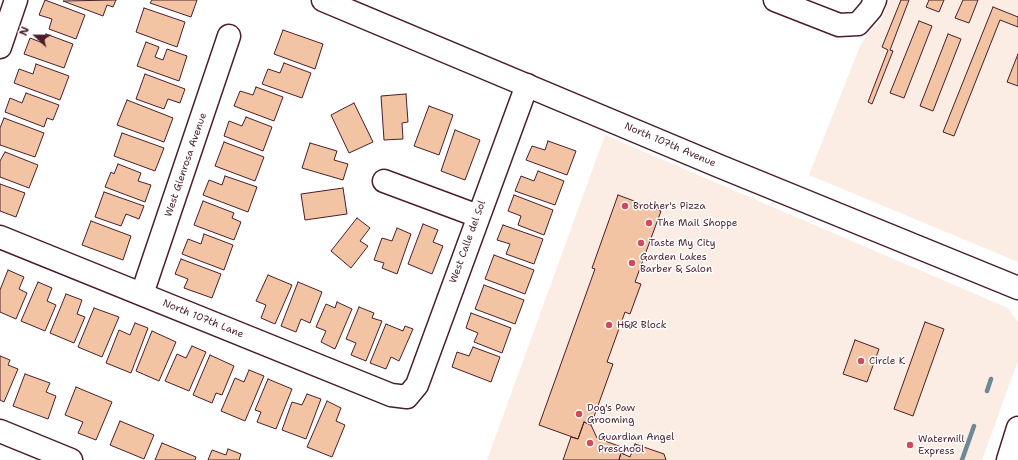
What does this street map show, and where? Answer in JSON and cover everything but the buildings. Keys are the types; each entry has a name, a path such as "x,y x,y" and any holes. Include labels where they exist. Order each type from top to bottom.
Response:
{"street":[{"path":"0,47 16,0"},
{"name":"North 107th Avenue","path":"323,0 1018,288"},
{"path":"775,0 839,25 858,24 871,9 875,0"},
{"name":"West Glenrosa Avenue","path":"142,294 229,36"},
{"name":"West Calle del Sol","path":"406,397 417,385 527,85"},
{"path":"384,181 478,216"},
{"name":"North 107th Lane","path":"0,237 391,395 406,397"},
{"path":"1008,460 1018,428"},
{"path":"0,431 61,458"}],"shaded area":[{"path":"889,0 1018,0 1018,262 809,175 860,46 869,32 881,21"},
{"path":"605,135 1008,308 1018,322 1018,361 982,460 487,460"}],"waterway":[{"path":"987,391 991,379"},
{"path":"962,460 974,426"}],"place":[{"name":"Brother's Pizza","path":"625,206"},
{"name":"The Mail Shoppe","path":"649,223"},
{"name":"Taste My City","path":"641,243"},
{"name":"Garden Lakes Barber & Salon","path":"632,263"},
{"name":"H&R Block","path":"609,325"},
{"name":"Circle K","path":"861,361"},
{"name":"Dog's Paw Grooming","path":"579,414"},
{"name":"Guardian Angel Preschool","path":"590,443"},
{"name":"Watermill Express","path":"910,445"}]}
